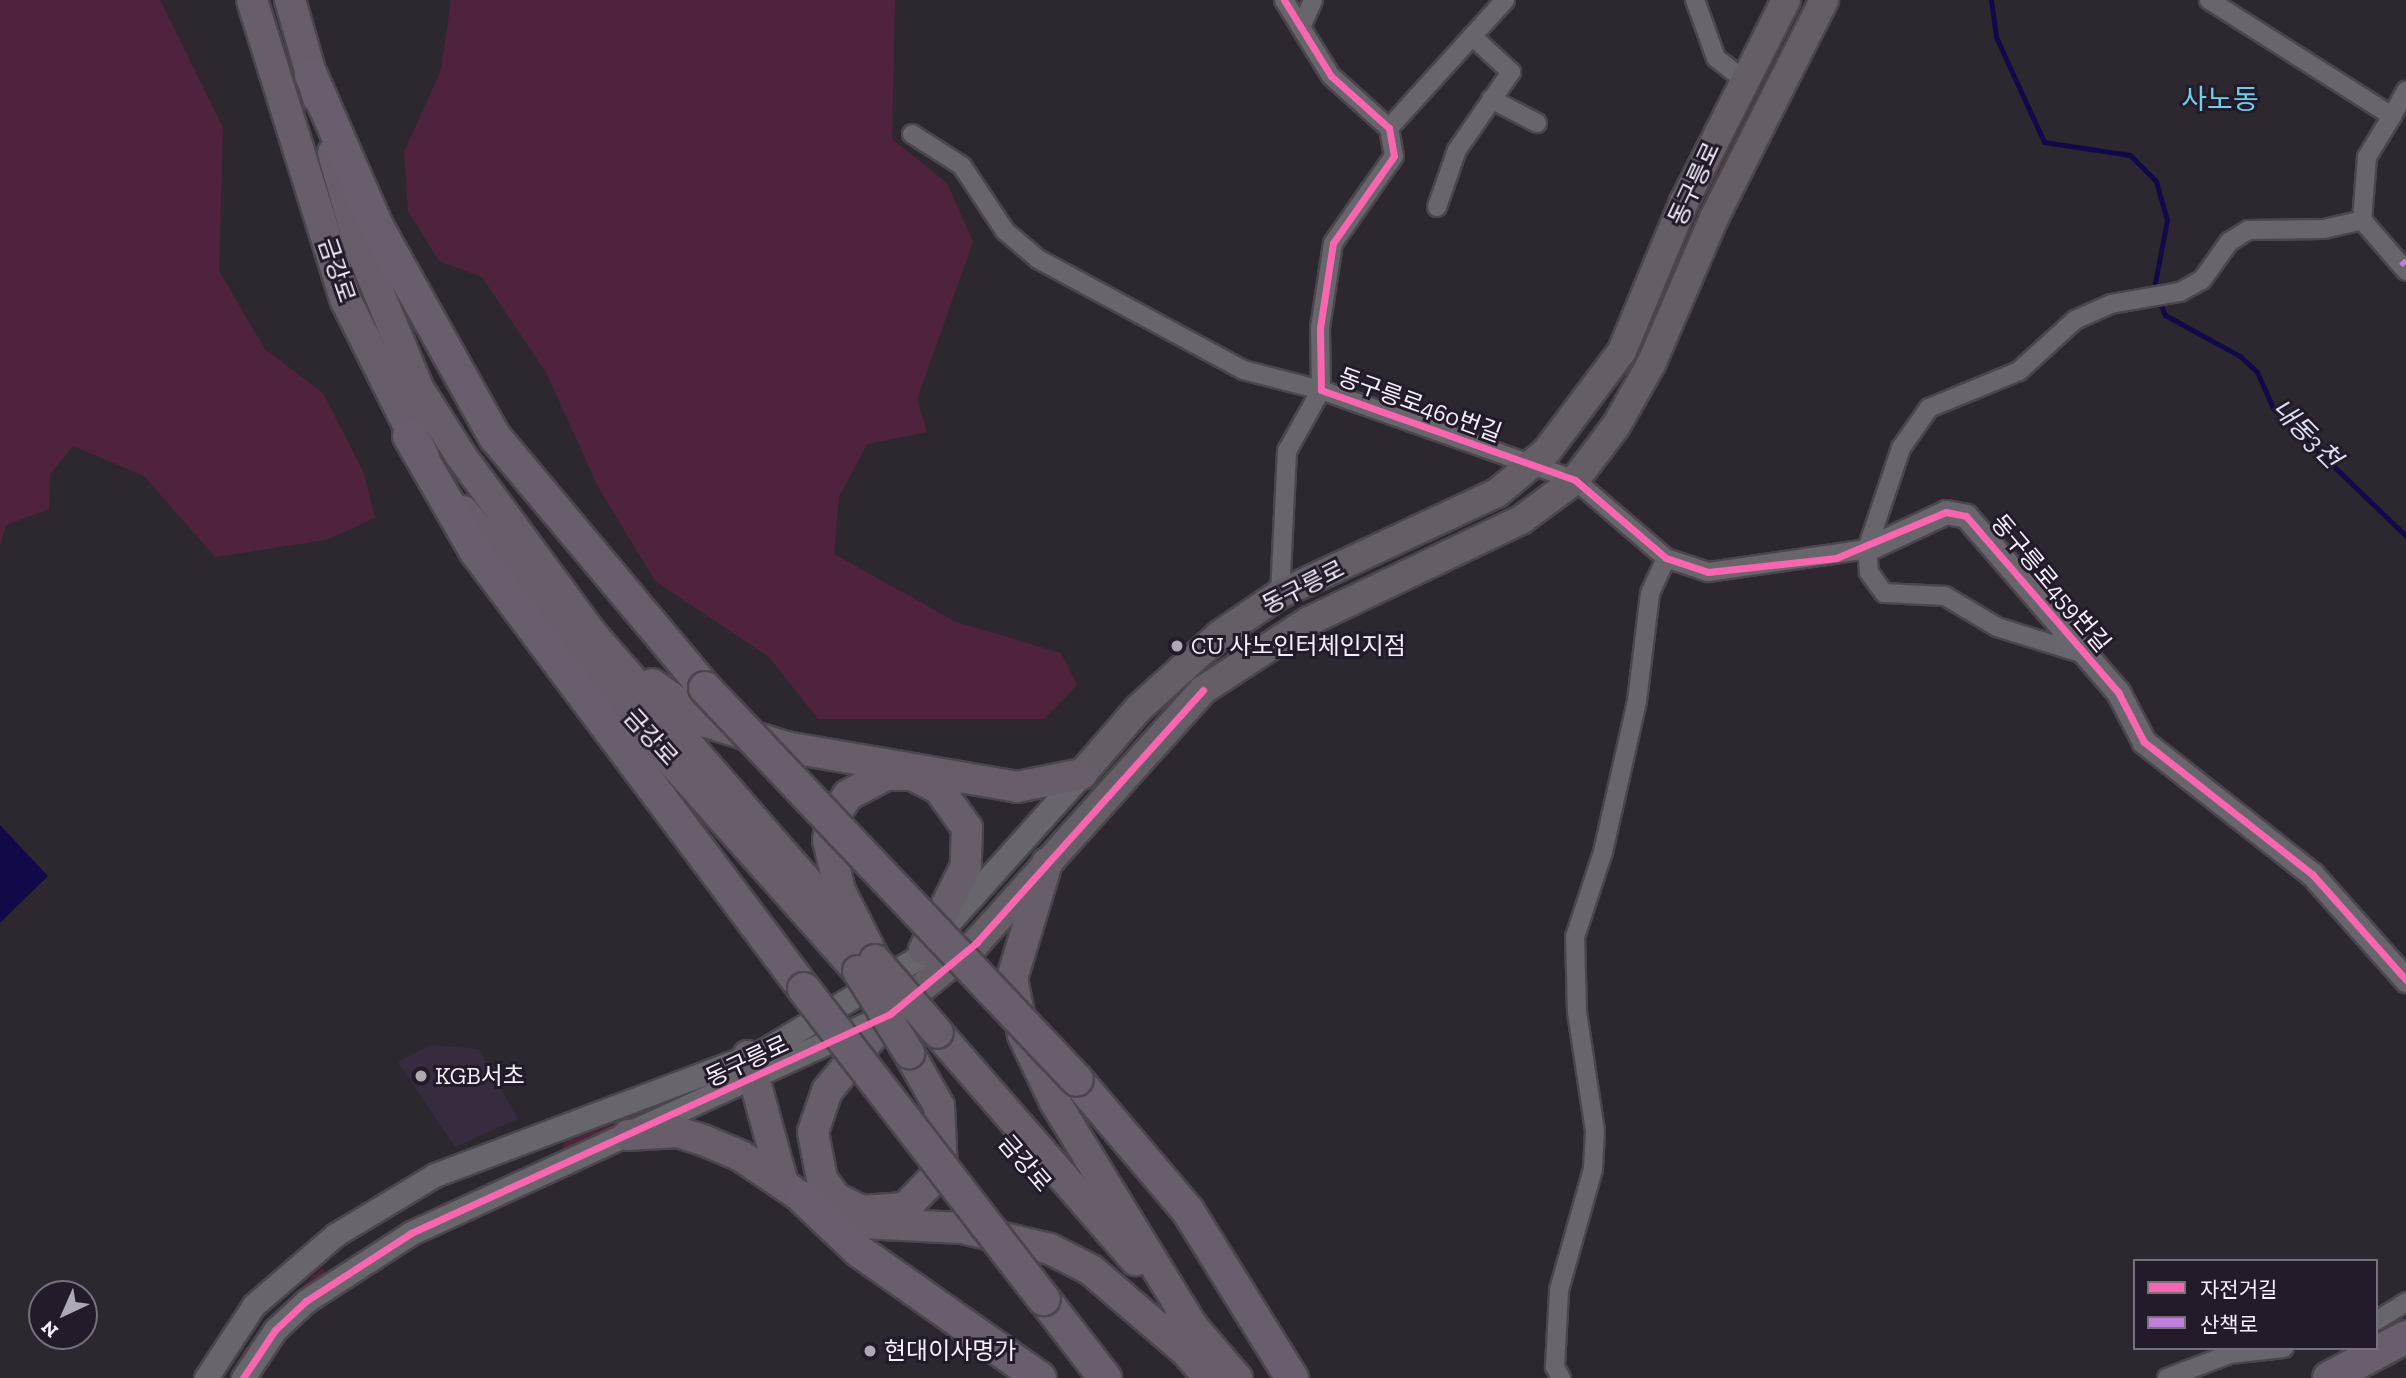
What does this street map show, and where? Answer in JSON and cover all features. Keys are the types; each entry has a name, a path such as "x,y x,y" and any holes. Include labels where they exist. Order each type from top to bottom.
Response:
{"highway":[{"name":"금강로","path":"252,0 346,301 409,436 621,704 866,965"},
{"name":"금강로","path":"290,0 360,247 418,388 591,634 866,965 923,1043 1191,1341 1237,1378"},
{"path":"312,75 378,228 495,437 705,688 1077,1080 1188,1211 1292,1378"},
{"path":"409,436 476,552 804,989 1105,1378"},
{"path":"591,634 706,722 786,747 1017,788 1082,774"},
{"path":"866,965 840,891 828,841 832,819 848,795 886,775 912,775 939,789 967,828 966,866 924,950"},
{"path":"1047,863 1012,978 1023,1035 1055,1102 1191,1341"},
{"path":"890,1014 827,1091 813,1132 814,1158 827,1188 861,1211 905,1208 942,1170 939,1106 923,1043"},
{"path":"753,1067 767,1137 792,1189 859,1251 1040,1378"},
{"path":"628,1135 677,1132 741,1156 792,1189 863,1223 962,1228 1050,1249 1091,1270 1191,1341"},
{"path":"2329,1378 2406,1338"},
{"name":"금강로","path":"1191,1341 1209,1378"}],"main road":[{"name":"동구릉로","path":"1082,774 1150,698 1221,634 1280,594 1476,504 1532,465 1590,402 1622,351 1743,79 1786,0"},
{"name":"동구릉로","path":"890,1014 976,943 1203,690 1309,621 1521,520 1575,480 1616,426 1652,362 1714,218 1824,0"}],"street":[{"path":"1284,0 1302,25 1331,76 1389,128 1505,0"},
{"path":"1302,25 1313,0"},
{"path":"1695,0 1716,58 1743,79"},
{"path":"2209,0 2392,116"},
{"path":"1437,207 1457,150 1511,72 1472,36"},
{"path":"2404,266 2362,220 2367,157 2406,91"},
{"path":"1491,99 1537,123"},
{"name":"동구릉로460번길","path":"1389,128 1394,156 1333,243 1320,328 1321,390 1575,480"},
{"path":"912,134 962,166 1005,231 1038,258 1243,370 1321,390 1287,451 1280,594"},
{"path":"2087,655 1997,627 1945,596 1884,593 1869,572 1867,549 1900,448 1929,408 2019,372 2075,320 2202,280 2229,242 2248,230 2323,229 2362,220"},
{"name":"동구릉로459번길","path":"1575,480 1667,558 1708,572 1867,549 1946,512 1966,516 2118,692 2144,742 2312,874 2406,980"},
{"path":"1561,1378 1555,1367 1559,1290 1593,1168 1595,1131 1577,1012 1575,937 1603,852 1637,701 1650,593 1667,558"},
{"name":"동구릉로","path":"243,1378 275,1330 354,1266 628,1135 753,1067 924,950 1082,774"},
{"name":"동구릉로","path":"206,1378 254,1305 335,1235 412,1188 583,1115 753,1067 890,1014"},
{"path":"2378,1320 2406,1302"},
{"path":"2167,1378 2230,1354 2266,1350"}],"shaded area":[{"path":"0,0 160,0 223,127 219,271 265,349 323,393 364,473 375,518 326,540 215,557 144,476 73,446 50,474 49,509 6,525 0,546"},
{"path":"451,0 895,0 892,139 947,183 973,242 917,399 927,432 867,444 839,497 834,554 956,622 1061,653 1077,685 1044,719 818,719 769,657 656,582 598,487 547,374 482,277 439,261 408,211 404,152 441,70"},
{"path":"1807,0 1816,0 1700,212 1719,161"},
{"path":"1284,617 1287,619 969,930 1162,710 1220,658"},
{"path":"0,825 48,876 0,923"},
{"path":"430,1045 479,1049 518,1119 455,1147 398,1062"},
{"path":"722,1081 566,1150 562,1147 565,1142"},
{"path":"322,1268 327,1273 239,1357 272,1314"}],"waterway":[{"name":"내동3천","path":"1991,0 1996,37 2044,142 2130,155 2156,181 2167,220 2154,288 2165,315 2240,356 2257,372 2273,408 2406,536"}],"marked path":[{"path":"2401,265 2406,260"}],"cycle path":[{"path":"1284,0 1331,76 1389,128 1394,156 1333,243 1320,328 1321,390 1575,480 1666,558 1708,572 1836,558 1946,512 1966,516 2118,692 2144,742 2312,874 2406,980"},
{"path":"243,1378 275,1330 306,1301 411,1233 890,1014 976,943 1203,690"}],"place":[{"name":"CU 사노인터체인지점","path":"1177,646"},
{"name":"KGB서초","path":"421,1076"},
{"name":"현대이사명가","path":"870,1351"}],"district":[{"name":"사노동","path":"2220,100"}]}
